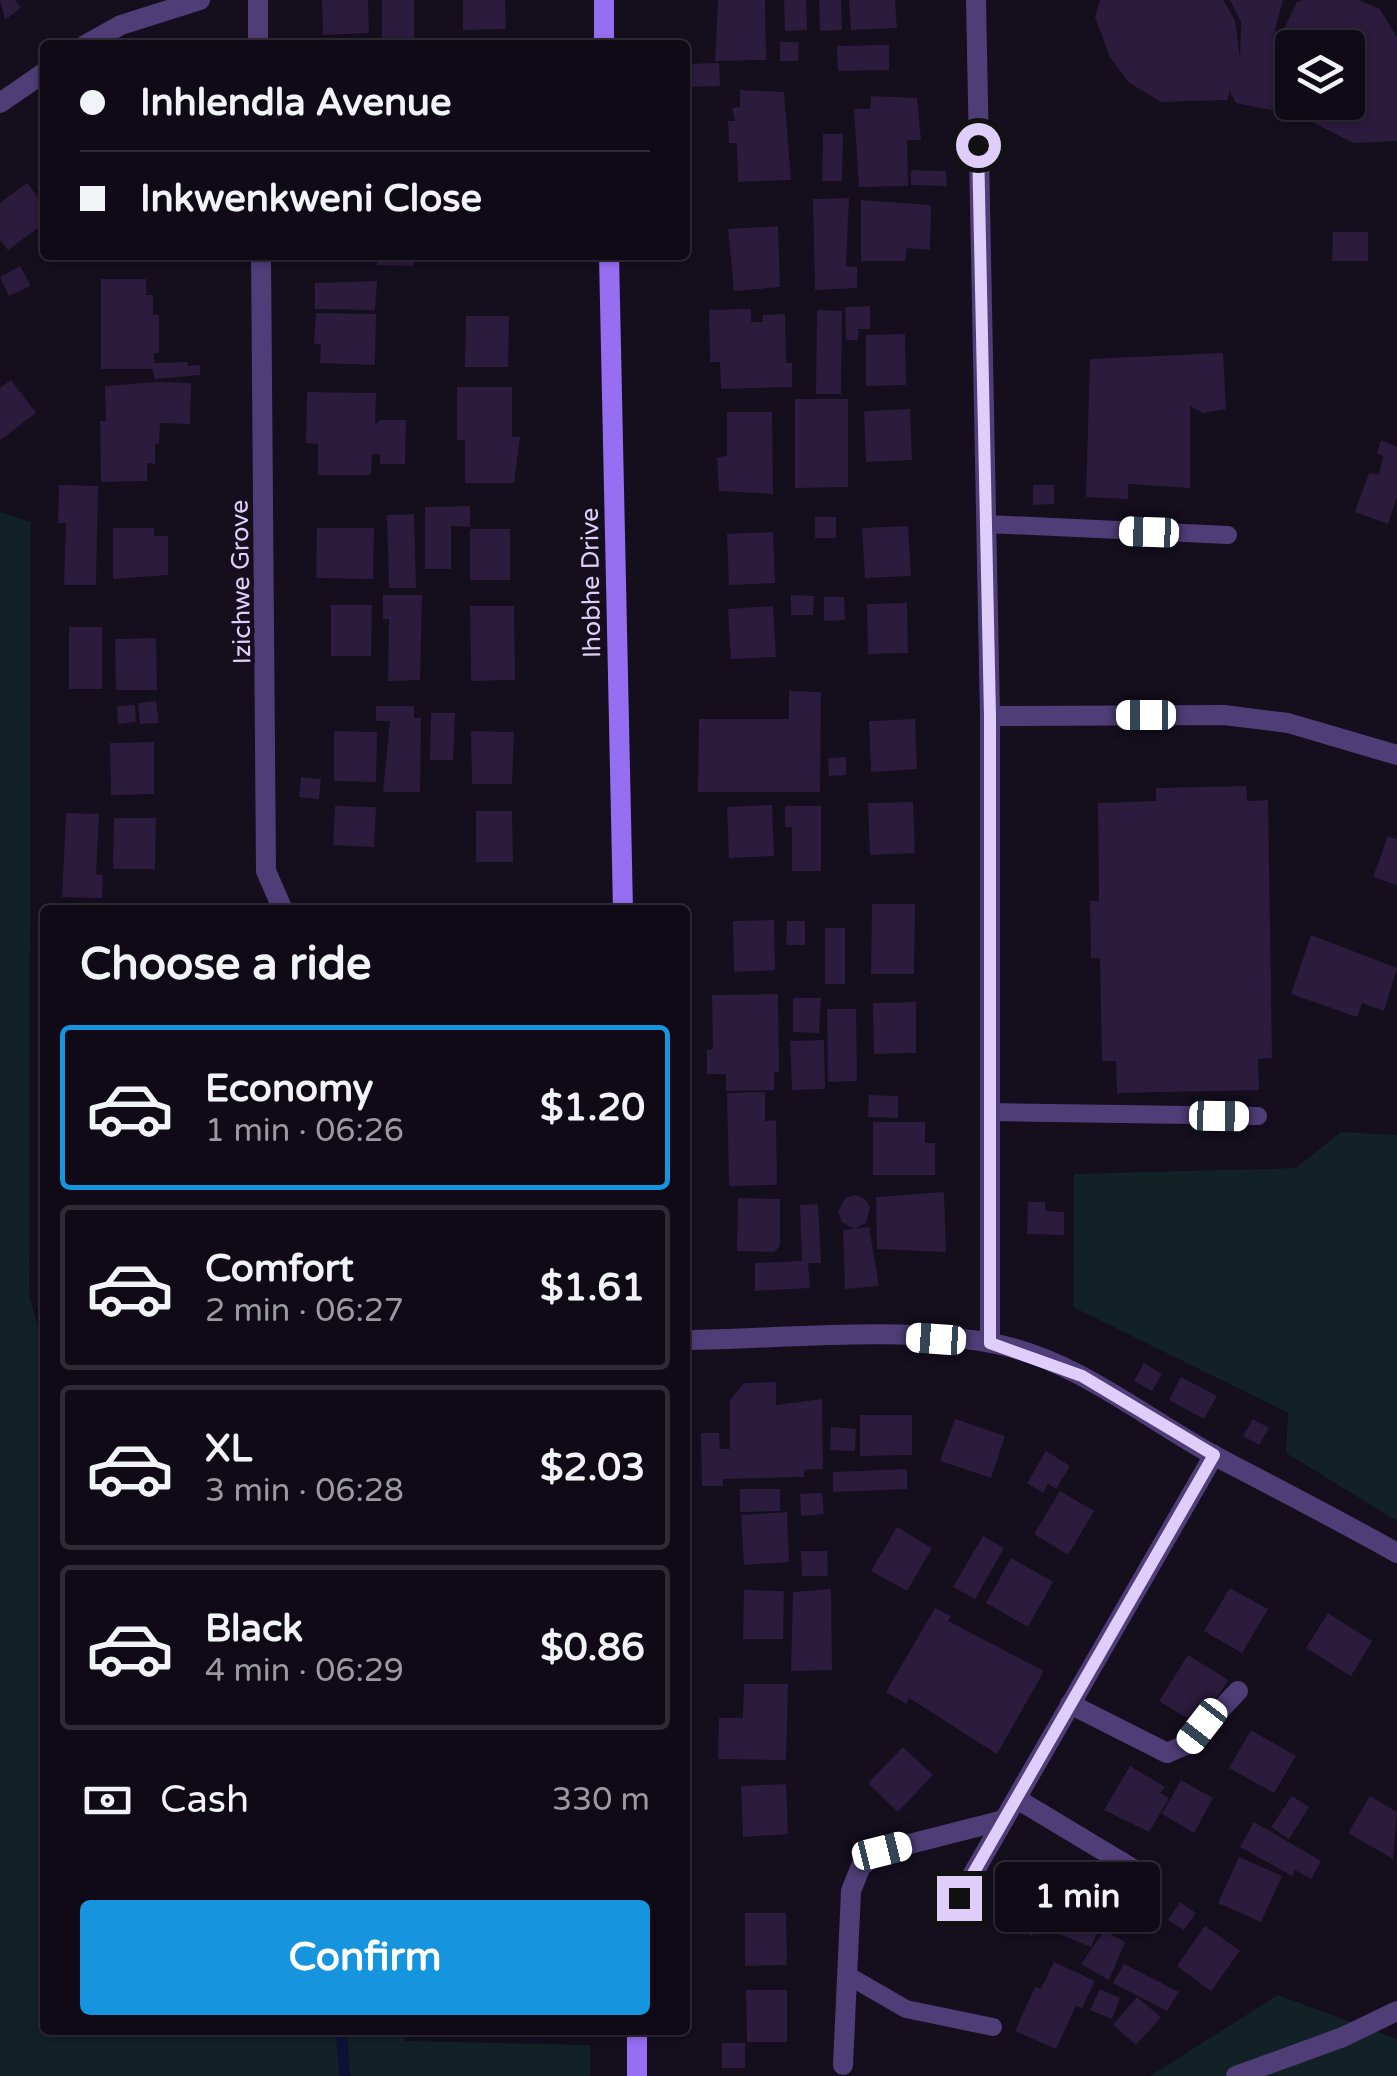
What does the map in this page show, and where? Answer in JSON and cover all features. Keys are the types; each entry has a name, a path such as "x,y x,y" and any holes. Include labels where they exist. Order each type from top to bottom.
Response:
{"street":[{"path":"93,40 120,24 200,0"},
{"path":"258,0 258,40"},
{"path":"604,0 604,40"},
{"path":"976,0 990,716 990,1343"},
{"path":"0,103 40,75"},
{"name":"Izichwe Grove","path":"261,260 266,871 277,905"},
{"name":"Ihobhe Drive","path":"608,260 623,905"},
{"path":"990,716 1224,715 1288,723 1397,754"},
{"path":"690,1340 900,1337 990,1343 1082,1376 1214,1455 1397,1553"},
{"path":"959,1898 1214,1455"},
{"path":"1070,1704 1167,1752 1188,1744 1238,1691"},
{"path":"1017,1799 1140,1873"},
{"path":"844,2065 852,1890 862,1866 872,1856 1004,1820"},
{"path":"1236,2076 1397,2011"},
{"path":"637,2035 638,2076"}],"lane":[{"path":"986,524 1228,535"},
{"path":"989,1112 1258,1116"},
{"path":"847,1975 906,2009 993,2027"}],"shaded area":[{"path":"0,512 31,522 29,1297 40,1333 40,2035 404,2035 405,2041 590,2045 590,2076 0,2076"},
{"path":"1341,1132 1397,1135 1397,1521 1286,1453 1288,1413 1073,1307 1074,1174 1296,1168"},
{"path":"1278,1995 1397,2039 1397,2076 1150,2076"}],"building":[{"path":"0,0 15,0 21,8 5,20"},
{"path":"322,0 368,0 369,33 323,35"},
{"path":"382,0 414,0 414,40 371,40 382,38"},
{"path":"463,0 505,0 506,29 463,30"},
{"path":"718,0 765,0 766,60 715,61"},
{"path":"784,0 806,0 807,30 785,31"},
{"path":"819,0 841,0 842,30 820,31"},
{"path":"849,0 895,0 897,28 851,30"},
{"path":"1100,0 1223,0 1235,20 1240,57 1241,22 1230,0 1283,0 1273,38 1275,111 1236,103 1230,91 1227,100 1161,102 1128,82 1110,57 1095,17"},
{"path":"1359,0 1380,9 1397,37 1397,141 1353,143 1310,121 1365,120 1365,30 1283,30 1297,2"},
{"path":"780,42 799,42 798,61 780,61"},
{"path":"889,45 889,70 838,71 837,46"},
{"path":"719,63 720,86 690,87 690,64"},
{"path":"740,90 784,92 791,180 738,182 737,143 729,143 728,121 735,121 732,108 740,107"},
{"path":"871,96 917,98 921,140 907,140 908,186 859,187 854,109 870,109"},
{"path":"823,134 843,134 842,181 822,181"},
{"path":"911,170 946,171 947,186 911,185"},
{"path":"27,183 40,200 40,227 8,250 0,240 0,203"},
{"path":"849,198 846,266 857,267 857,288 815,290 813,199"},
{"path":"861,200 931,205 930,250 907,248 905,261 861,261"},
{"path":"778,226 780,287 734,291 728,229"},
{"path":"1333,232 1368,232 1368,261 1332,261"},
{"path":"377,260 414,260 413,266 377,265"},
{"path":"20,266 31,286 9,296 0,277"},
{"path":"101,279 146,279 146,295 153,295 153,314 159,315 159,353 154,353 154,363 200,365 200,375 154,379 153,369 101,369"},
{"path":"377,281 375,310 315,309 315,283"},
{"path":"870,306 870,329 858,329 858,340 846,340 845,307"},
{"path":"751,309 751,322 763,322 763,315 785,314 786,363 792,363 792,387 721,389 720,362 710,362 709,310"},
{"path":"817,310 842,311 841,394 816,394"},
{"path":"316,313 376,314 375,365 320,363 321,344 314,344"},
{"path":"466,316 509,316 508,367 465,367"},
{"path":"905,334 906,385 866,386 866,335"},
{"path":"1223,353 1226,409 1203,413 1190,406 1190,488 1128,484 1128,499 1086,497 1090,359"},
{"path":"11,380 36,413 0,440 0,388"},
{"path":"191,383 190,424 160,423 155,464 147,463 147,481 101,482 100,421 106,421 105,386"},
{"path":"457,387 512,387 512,437 520,437 514,483 465,483 465,440 457,440"},
{"path":"307,392 376,393 375,426 379,420 406,420 405,464 380,464 380,454 372,454 371,475 318,475 318,444 306,443"},
{"path":"795,399 848,399 848,487 795,488"},
{"path":"910,409 912,460 866,462 864,411"},
{"path":"727,412 772,412 773,494 719,491 717,458 727,455"},
{"path":"1381,440 1397,447 1397,496 1388,524 1355,512 1369,473 1379,475 1383,456 1377,453"},
{"path":"59,485 98,486 96,585 64,585 66,523 58,523"},
{"path":"1033,485 1054,485 1054,504 1033,505"},
{"path":"470,506 470,527 451,526 451,569 425,569 425,507"},
{"path":"414,514 416,588 389,588 387,515"},
{"path":"815,517 836,517 836,538 815,538"},
{"path":"908,526 911,576 865,578 862,528"},
{"path":"113,528 154,528 154,536 168,536 168,575 113,579"},
{"path":"317,528 374,528 373,579 316,578"},
{"path":"470,529 510,529 510,580 470,580"},
{"path":"773,532 775,583 729,585 727,534"},
{"path":"383,595 422,595 420,680 388,681 389,619 383,619"},
{"path":"791,595 814,596 813,615 791,615"},
{"path":"824,597 844,597 845,620 824,621"},
{"path":"907,603 908,653 868,654 867,604"},
{"path":"331,605 372,605 371,656 331,656"},
{"path":"470,606 514,606 515,680 471,681"},
{"path":"773,606 776,657 731,659 728,609"},
{"path":"69,627 102,627 102,689 69,689"},
{"path":"156,638 157,690 116,690 115,639"},
{"path":"789,691 821,692 820,792 698,792 699,719 789,719"},
{"path":"156,701 159,723 140,724 138,703"},
{"path":"135,705 136,722 118,724 117,706"},
{"path":"376,706 414,706 414,718 421,718 420,792 383,792 390,721 376,721"},
{"path":"431,713 455,713 453,760 430,760"},
{"path":"915,719 917,769 871,772 869,721"},
{"path":"334,731 377,732 376,782 334,781"},
{"path":"471,731 514,732 512,784 472,784"},
{"path":"154,742 154,794 111,795 110,743"},
{"path":"846,757 846,775 829,776 828,758"},
{"path":"301,777 321,779 319,799 299,797"},
{"path":"1246,786 1247,801 1268,800 1272,1058 1258,1059 1259,1090 1117,1093 1116,1061 1102,1061 1100,958 1091,958 1090,901 1099,901 1098,803 1156,801 1156,788"},
{"path":"913,802 915,853 870,855 868,803"},
{"path":"772,805 774,856 729,858 727,807"},
{"path":"335,806 376,807 374,847 333,845"},
{"path":"785,806 821,806 821,871 792,871 792,827 785,827"},
{"path":"476,811 512,811 513,862 476,862"},
{"path":"66,813 99,814 96,874 103,875 102,898 62,897"},
{"path":"114,818 156,818 155,869 113,869"},
{"path":"1388,836 1397,839 1397,885 1373,877"},
{"path":"872,904 915,904 914,974 871,974"},
{"path":"774,920 775,970 734,972 733,921"},
{"path":"787,921 805,921 805,945 786,945"},
{"path":"825,928 845,928 845,984 825,984"},
{"path":"1311,935 1397,968 1384,1011 1362,1003 1357,1017 1291,994"},
{"path":"778,994 779,1072 774,1072 774,1090 726,1091 726,1074 707,1074 707,1050 713,1049 712,995"},
{"path":"793,998 821,998 819,1033 793,1032"},
{"path":"916,1002 916,1053 874,1054 873,1003"},
{"path":"827,1009 856,1009 857,1081 828,1082"},
{"path":"824,1040 825,1089 792,1090 790,1041"},
{"path":"765,1092 765,1121 776,1120 777,1185 729,1186 727,1093"},
{"path":"869,1095 898,1096 898,1118 868,1117"},
{"path":"873,1122 925,1122 925,1143 935,1143 935,1175 873,1175"},
{"path":"944,1192 946,1252 877,1249 876,1197"},
{"path":"855,1195 865,1199 870,1208 866,1223 854,1229 842,1222 838,1212 845,1198"},
{"path":"738,1198 780,1199 780,1246 774,1252 737,1251"},
{"path":"1028,1202 1045,1202 1045,1211 1064,1212 1064,1235 1027,1234"},
{"path":"818,1204 821,1263 808,1263 810,1288 755,1291 755,1263 802,1261 800,1205"},
{"path":"869,1227 879,1286 845,1289 843,1230"},
{"path":"1144,1363 1162,1374 1152,1391 1134,1381"},
{"path":"1181,1377 1217,1396 1204,1419 1169,1400"},
{"path":"776,1382 776,1405 822,1399 823,1469 804,1470 804,1477 723,1479 723,1486 702,1486 701,1433 719,1433 720,1449 730,1449 730,1400 744,1383"},
{"path":"860,1415 912,1415 912,1455 860,1456"},
{"path":"955,1419 1005,1436 991,1478 940,1461"},
{"path":"1253,1419 1269,1428 1259,1445 1243,1436"},
{"path":"831,1427 856,1429 855,1451 830,1450"},
{"path":"1046,1451 1070,1466 1056,1489 1048,1484 1043,1493 1027,1483"},
{"path":"907,1469 907,1489 833,1492 833,1472"},
{"path":"740,1489 780,1489 780,1511 740,1512"},
{"path":"1060,1491 1094,1511 1068,1555 1034,1534"},
{"path":"822,1493 824,1514 801,1516 800,1494"},
{"path":"787,1512 789,1562 744,1565 741,1515"},
{"path":"897,1527 932,1548 907,1591 871,1571"},
{"path":"983,1536 1004,1548 975,1599 953,1587"},
{"path":"801,1551 827,1551 828,1576 802,1576"},
{"path":"1011,1558 1053,1582 1028,1627 986,1603"},
{"path":"1230,1588 1268,1609 1242,1653 1204,1631"},
{"path":"831,1589 832,1670 791,1671 793,1592"},
{"path":"744,1590 784,1591 783,1639 743,1639"},
{"path":"935,1608 951,1616 948,1621 1044,1671 997,1754 909,1698 906,1704 886,1692"},
{"path":"1328,1613 1372,1641 1351,1676 1306,1648"},
{"path":"1188,1655 1228,1680 1200,1726 1159,1701"},
{"path":"744,1684 788,1684 786,1760 718,1759 719,1718 743,1718"},
{"path":"1251,1730 1296,1756 1274,1793 1229,1768"},
{"path":"903,1747 933,1775 898,1812 868,1783"},
{"path":"1130,1766 1165,1787 1160,1793 1169,1798 1149,1832 1104,1810"},
{"path":"1181,1780 1213,1798 1194,1833 1162,1814"},
{"path":"786,1784 788,1834 743,1837 741,1786"},
{"path":"1292,1796 1309,1807 1289,1839 1271,1827"},
{"path":"1370,1796 1397,1812 1393,1859 1348,1833"},
{"path":"1254,1822 1321,1861 1311,1879 1295,1870 1292,1876 1240,1847"},
{"path":"1239,1857 1282,1876 1261,1922 1218,1903"},
{"path":"1069,1879 1112,1897 1091,1947 1047,1929"},
{"path":"1131,1881 1155,1895 1142,1919 1117,1906"},
{"path":"1040,1889 1054,1897 1032,1936 1019,1928"},
{"path":"1180,1902 1196,1913 1184,1930 1168,1920"},
{"path":"745,1913 786,1913 787,1965 745,1966"},
{"path":"1205,1926 1240,1951 1211,1991 1177,1966"},
{"path":"1104,1931 1125,1942 1109,1980 1081,1964"},
{"path":"1054,1962 1095,1981 1082,2008 1076,2006 1056,2049 1015,2031 1035,1987 1041,1989"},
{"path":"1124,1964 1179,1992 1167,2011 1113,1983"},
{"path":"1100,1989 1120,1998 1112,2019 1090,2010"},
{"path":"746,1990 787,1990 787,2042 747,2042"},
{"path":"1137,1997 1161,2017 1136,2045 1113,2025"},
{"path":"722,2043 745,2043 745,2068 722,2068"}],"waterway":[{"path":"341,2035 345,2076"}],"route":[{"path":"959,1898 1214,1455 1082,1376 1030,1354 990,1343 990,716 978,145"}]}
